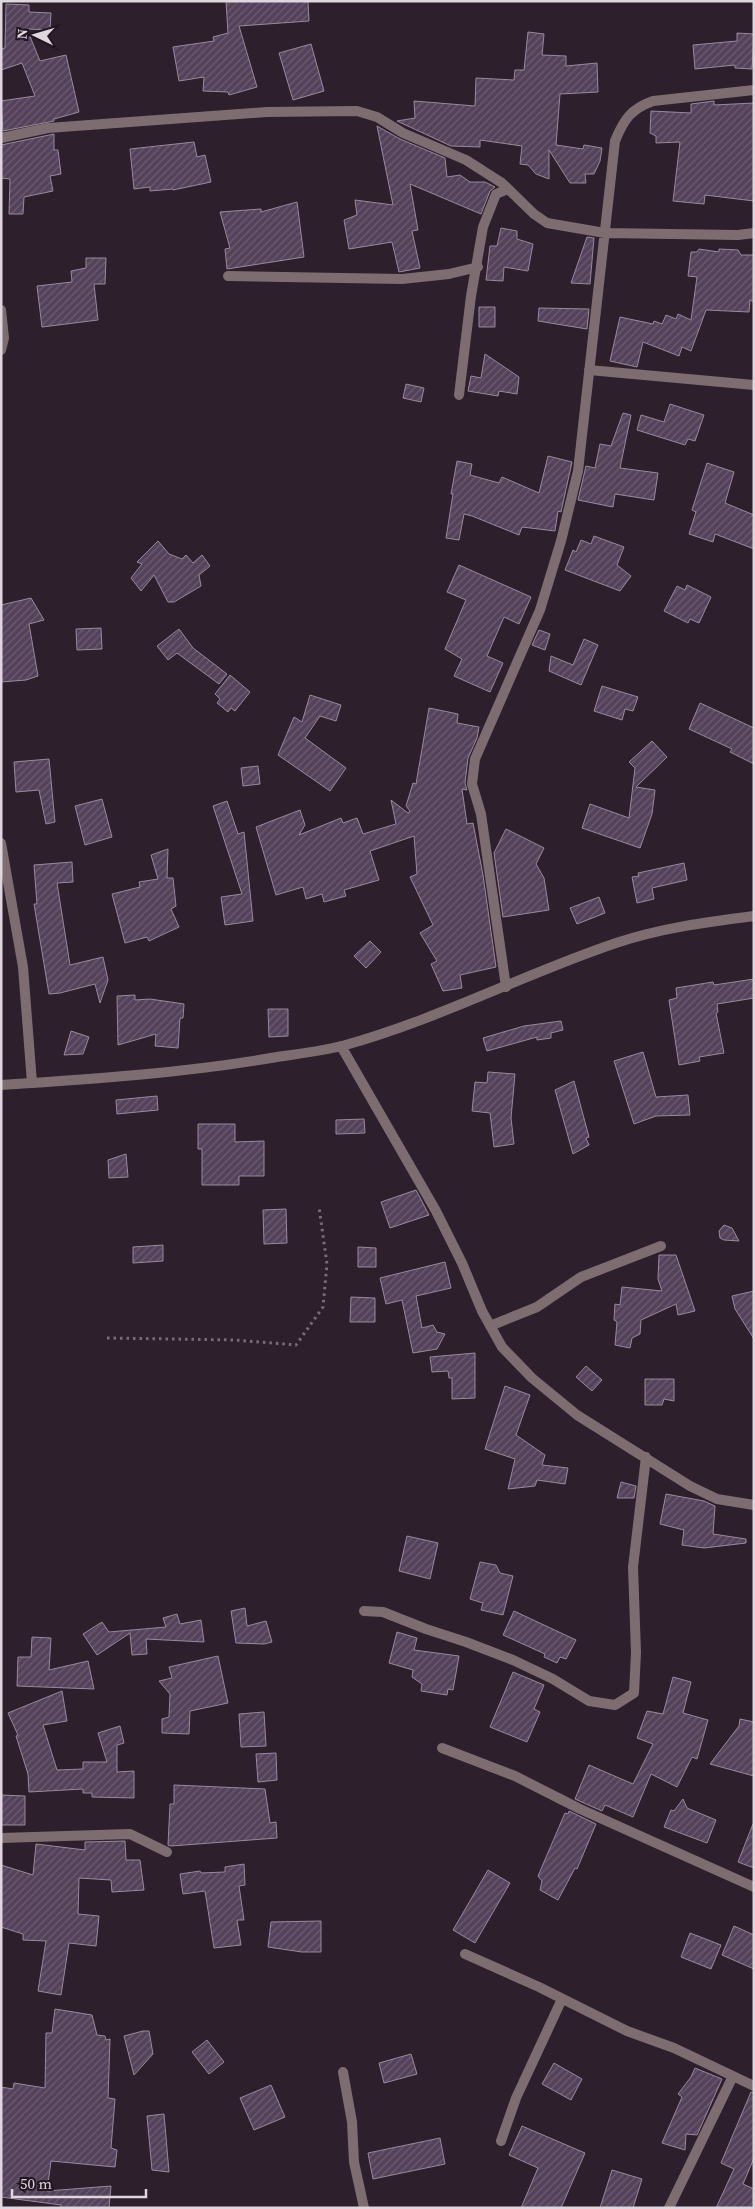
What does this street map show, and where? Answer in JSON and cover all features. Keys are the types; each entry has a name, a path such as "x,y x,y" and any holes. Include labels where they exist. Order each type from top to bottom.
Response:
{"street":[{"path":"506,987 481,814 472,784 475,759 540,610 561,541 578,471 615,141 620,128 637,107 653,101 754,90"},
{"path":"1,138 48,128 87,125 267,112 357,111 377,117 403,133 466,160 508,189 547,224 605,233 738,235 754,233"},
{"path":"459,395 471,296 478,267 483,228 496,194 508,189"},
{"path":"228,276 402,279 450,274 478,267"},
{"path":"1,310 4,338 1,350"},
{"path":"589,370 754,385"},
{"path":"1,843 23,967 32,1083"},
{"path":"1,1085 139,1076 239,1064 341,1046 400,1027 617,943 681,926 754,916"},
{"path":"341,1046 436,1211 490,1326 502,1347 577,1416 690,1486 717,1499 754,1505"},
{"path":"490,1326 537,1307 582,1277 661,1246"},
{"path":"364,1611 383,1612 466,1642 513,1660 552,1679 589,1701 615,1705 634,1693 636,1653 633,1566 646,1457"},
{"path":"442,1748 515,1776 580,1809 754,1887"},
{"path":"1,1838 130,1834 167,1852"},
{"path":"465,1954 627,2031 674,2048 754,2086"},
{"path":"501,2141 516,2098 562,1999"},
{"path":"343,2072 352,2122 354,2162 364,2208"},
{"path":"669,2208 733,2076"}],"path":[{"path":"106,1338 235,1340 296,1345 323,1307 327,1264 319,1206"}],"building":[{"path":"226,1 308,1 309,21 239,26 257,87 229,95 228,92 203,91 204,77 179,81 173,47 214,41 213,37 228,33"},
{"path":"6,4 29,5 29,12 51,13 50,30 27,29 40,61 66,55 79,112 54,119 54,121 3,131 1,101 35,96 22,63 1,70 1,49 5,48"},
{"path":"528,32 544,34 542,55 566,56 566,66 597,63 598,92 560,94 556,145 583,149 584,145 602,148 600,161 594,174 585,174 586,183 570,183 549,150 549,179 536,174 528,165 520,164 522,146 480,140 480,147 451,146 397,121 415,118 414,101 475,106 476,78 514,80 515,70 524,70"},
{"path":"737,33 754,34 752,69 735,68 735,65 695,69 693,45 737,41"},
{"path":"311,44 324,91 293,100 279,53"},
{"path":"714,101 714,105 754,103 754,201 705,195 704,204 673,201 680,142 656,143 656,136 650,133 651,111 691,113 691,104"},
{"path":"377,126 400,139 445,158 447,177 460,175 470,182 485,182 495,187 490,191 481,214 410,184 418,230 412,231 420,268 399,272 392,242 349,249 344,220 357,215 355,200 393,205"},
{"path":"54,134 54,150 58,150 61,174 50,176 53,191 24,197 23,214 9,214 10,179 1,178 1,145"},
{"path":"194,142 197,157 205,155 211,182 173,190 150,191 150,187 134,189 130,149"},
{"path":"297,202 304,257 227,269 225,249 230,248 220,212 261,209 261,212"},
{"path":"501,228 517,231 517,239 533,244 528,271 504,267 503,281 486,280 490,246 497,246"},
{"path":"587,237 594,238 590,284 571,283"},
{"path":"699,249 719,252 719,249 738,250 741,255 754,255 754,302 750,300 749,312 706,310 691,351 682,347 679,356 643,342 637,367 610,361 620,317 653,324 654,321 662,324 666,315 676,319 678,314 691,320 697,277 688,276 691,252 697,252"},
{"path":"86,258 106,258 105,284 94,284 98,320 42,327 37,286 72,282 71,271 86,268"},
{"path":"479,307 495,307 495,327 479,327"},
{"path":"539,308 589,309 587,329 538,321"},
{"path":"485,354 519,377 517,394 499,391 498,396 468,391 471,376 481,378"},
{"path":"406,384 424,388 421,402 403,398"},
{"path":"670,404 704,415 695,441 688,439 685,445 637,430 641,415 664,422"},
{"path":"623,413 631,415 620,468 658,473 654,500 615,494 613,507 578,500 586,466 595,468 600,444 611,446"},
{"path":"548,456 572,462 561,512 558,511 555,531 522,527 519,535 464,514 459,540 446,538 457,461 472,464 470,475 499,483 502,477 539,493"},
{"path":"707,463 734,472 725,503 754,515 754,549 715,534 713,542 689,534 696,512 692,510"},
{"path":"594,536 624,547 617,565 631,576 620,591 565,570 573,550 576,552 581,540 591,544"},
{"path":"158,541 169,554 182,559 186,555 193,563 202,555 210,566 199,575 201,586 174,602 168,602 154,575 141,591 131,578 142,564 137,562"},
{"path":"459,565 531,597 519,624 504,617 487,656 503,663 490,692 454,676 462,659 445,649 466,600 447,592"},
{"path":"687,585 711,597 699,623 690,619 688,623 664,611 677,586 685,590"},
{"path":"31,598 44,620 29,624 38,676 26,680 1,682 1,605"},
{"path":"101,628 102,649 77,650 76,629"},
{"path":"179,629 193,648 227,674 219,684 177,653 168,660 157,646"},
{"path":"539,630 550,634 545,650 532,645"},
{"path":"584,639 598,645 581,685 549,671 551,656 573,665"},
{"path":"230,675 250,692 235,711 231,708 228,712 217,703 220,699 215,694"},
{"path":"602,686 638,697 633,711 625,709 622,720 594,711"},
{"path":"310,695 341,705 336,721 320,716 305,738 346,768 330,791 278,755 294,717 302,722"},
{"path":"700,703 754,728 754,764 730,752 732,749 689,729"},
{"path":"429,708 458,714 457,723 479,727 477,738 468,758 465,783 467,790 462,789 467,824 473,823 483,875 496,967 460,975 462,988 443,991 431,964 437,961 420,933 433,925 410,877 417,874 414,836 370,851 379,880 344,890 346,896 324,902 322,894 306,899 303,887 276,895 256,827 300,810 305,825 299,835 341,818 343,823 357,818 363,834 396,824 391,800 408,813 410,811 406,806 413,783 416,784"},
{"path":"652,741 667,757 636,787 655,790 652,814 640,848 582,828 590,804 629,818 635,768 629,762"},
{"path":"49,759 55,822 46,824 39,790 16,792 14,762"},
{"path":"258,766 260,784 243,786 241,768"},
{"path":"102,799 112,837 85,845 75,806"},
{"path":"227,801 238,834 244,832 253,921 225,925 221,897 242,894 213,806"},
{"path":"506,829 544,848 536,864 544,878 549,910 503,917 494,853"},
{"path":"168,849 167,878 173,878 176,906 171,909 179,927 149,941 147,937 125,943 112,894 140,887 139,882 158,879 151,855"},
{"path":"72,862 73,882 57,883 70,965 103,957 108,980 100,1003 95,984 49,994 34,904 37,904 34,865"},
{"path":"684,863 687,880 652,888 654,899 637,903 632,877 639,876 638,873"},
{"path":"599,897 605,913 577,924 570,908"},
{"path":"370,941 381,952 366,968 354,956"},
{"path":"754,979 754,998 717,1004 718,1012 716,1013 724,1053 699,1057 700,1061 679,1065 669,1000 677,998 676,988 713,982 714,985"},
{"path":"135,995 135,1000 150,999 184,1004 183,1018 180,1018 178,1048 155,1046 156,1034 118,1045 117,996"},
{"path":"268,1009 288,1009 288,1036 269,1037"},
{"path":"561,1021 563,1030 551,1033 551,1038 537,1040 537,1037 487,1051 483,1038 524,1026"},
{"path":"71,1031 89,1037 83,1054 64,1055"},
{"path":"643,1052 656,1097 688,1095 690,1115 656,1116 634,1124 614,1061"},
{"path":"488,1072 515,1074 511,1118 514,1144 494,1147 490,1113 472,1111 475,1082 487,1083"},
{"path":"574,1081 589,1137 586,1138 589,1145 573,1154 555,1090"},
{"path":"157,1096 158,1110 117,1114 116,1100"},
{"path":"364,1119 365,1133 336,1134 336,1120"},
{"path":"198,1124 235,1124 235,1142 264,1141 264,1176 239,1176 239,1185 202,1185 202,1149 198,1149"},
{"path":"126,1154 128,1177 109,1178 108,1160"},
{"path":"416,1190 429,1215 390,1228 381,1202"},
{"path":"286,1209 287,1243 264,1244 263,1210"},
{"path":"724,1225 732,1228 739,1241 720,1238 719,1231"},
{"path":"163,1245 163,1261 133,1263 133,1247"},
{"path":"358,1247 376,1248 376,1267 358,1267"},
{"path":"659,1255 676,1255 695,1311 678,1315 676,1304 641,1320 640,1334 632,1338 630,1348 615,1345 617,1322 614,1320 615,1304 620,1305 622,1287 662,1291 658,1279"},
{"path":"445,1262 451,1288 416,1296 422,1328 433,1325 437,1332 445,1334 437,1349 413,1353 402,1300 386,1304 380,1278"},
{"path":"754,1291 754,1339 735,1309 732,1296"},
{"path":"351,1297 375,1298 375,1322 350,1322"},
{"path":"475,1353 475,1398 452,1399 452,1378 449,1378 448,1371 432,1372 430,1357"},
{"path":"586,1366 602,1380 592,1391 576,1377"},
{"path":"645,1379 674,1379 674,1401 664,1399 662,1405 645,1405"},
{"path":"505,1386 530,1395 516,1435 545,1455 542,1465 568,1468 565,1484 537,1480 535,1486 508,1489 515,1459 485,1449"},
{"path":"621,1482 636,1486 634,1498 617,1498"},
{"path":"666,1494 704,1501 715,1506 713,1534 746,1539 746,1543 704,1548 682,1545 684,1530 660,1524"},
{"path":"407,1536 438,1543 430,1579 399,1571"},
{"path":"480,1562 496,1565 500,1573 513,1576 503,1615 481,1610 483,1603 470,1599"},
{"path":"245,1608 247,1626 266,1621 272,1642 264,1644 236,1643 231,1611"},
{"path":"514,1611 576,1640 566,1659 560,1657 557,1663 544,1657 545,1654 503,1635"},
{"path":"177,1614 180,1624 201,1620 204,1642 146,1639 147,1654 132,1655 130,1633 97,1655 83,1634 102,1622 109,1632 166,1627 163,1618"},
{"path":"397,1632 417,1638 414,1650 459,1656 453,1690 448,1689 447,1695 421,1691 422,1684 412,1677 413,1670 389,1663"},
{"path":"32,1637 51,1638 49,1670 88,1661 94,1689 17,1686 18,1657 31,1657"},
{"path":"218,1656 228,1703 190,1711 189,1734 162,1733 162,1719 169,1717 170,1694 159,1681 172,1678 169,1667"},
{"path":"513,1672 544,1685 534,1709 540,1712 527,1742 490,1727"},
{"path":"673,1677 691,1682 683,1713 708,1720 697,1759 692,1757 677,1787 651,1774 633,1817 605,1805 602,1811 575,1799 589,1765 633,1784 653,1744 637,1738 647,1711 663,1714"},
{"path":"62,1691 67,1721 43,1725 57,1770 83,1769 83,1762 107,1762 98,1733 120,1726 124,1743 117,1745 117,1772 134,1771 134,1798 92,1797 92,1793 83,1793 83,1789 29,1792 28,1774 16,1736 18,1735 8,1713"},
{"path":"264,1712 266,1746 241,1747 239,1714"},
{"path":"740,1719 754,1722 754,1776 710,1764 739,1726"},
{"path":"276,1753 277,1780 258,1782 256,1754"},
{"path":"174,1785 265,1789 270,1823 276,1822 277,1838 168,1845 170,1804 174,1804"},
{"path":"1,1795 25,1796 25,1825 1,1825"},
{"path":"683,1799 687,1808 716,1820 707,1843 664,1827 671,1810 674,1811"},
{"path":"569,1811 596,1824 577,1869 575,1868 558,1900 540,1890 542,1881 538,1876 565,1813 568,1814"},
{"path":"754,1824 754,1868 738,1862"},
{"path":"125,1841 126,1860 140,1860 144,1890 112,1892 111,1880 79,1878 78,1914 99,1916 96,1946 69,1943 61,1995 38,1991 46,1941 23,1940 23,1934 1,1927 1,1865 33,1875 36,1844 85,1850 85,1842"},
{"path":"244,1864 245,1885 239,1886 244,1920 237,1920 241,1945 214,1948 205,1891 183,1894 180,1874 200,1871 201,1873 225,1872 225,1867"},
{"path":"488,1870 510,1883 475,1943 453,1930"},
{"path":"321,1921 321,1952 302,1952 268,1947 271,1922"},
{"path":"734,1926 754,1935 754,1969 722,1955"},
{"path":"690,1933 721,1945 711,1969 681,1957"},
{"path":"55,2009 92,2015 97,2035 105,2036 106,2040 110,2039 108,2098 115,2099 111,2148 117,2150 115,2167 51,2161 47,2191 111,2186 109,2208 61,2208 61,2205 1,2197 1,2087 13,2089 14,2083 45,2088 46,2033 52,2033"},
{"path":"149,2031 153,2054 134,2075 124,2036"},
{"path":"207,2040 224,2062 209,2074 192,2052"},
{"path":"411,2054 417,2074 384,2083 379,2063"},
{"path":"554,2063 582,2079 571,2100 542,2084"},
{"path":"695,2068 722,2079 697,2135 686,2134 685,2150 662,2143 682,2097 678,2094 691,2077"},
{"path":"271,2085 285,2117 254,2130 240,2098"},
{"path":"751,2092 754,2093 754,2158 743,2184 754,2189 754,2208 716,2208 734,2169 721,2163"},
{"path":"164,2114 169,2172 152,2170 147,2116"},
{"path":"522,2126 585,2153 561,2208 521,2208 538,2168 509,2155"},
{"path":"440,2138 445,2164 373,2179 368,2153"},
{"path":"612,2170 642,2179 633,2208 600,2208"}]}
